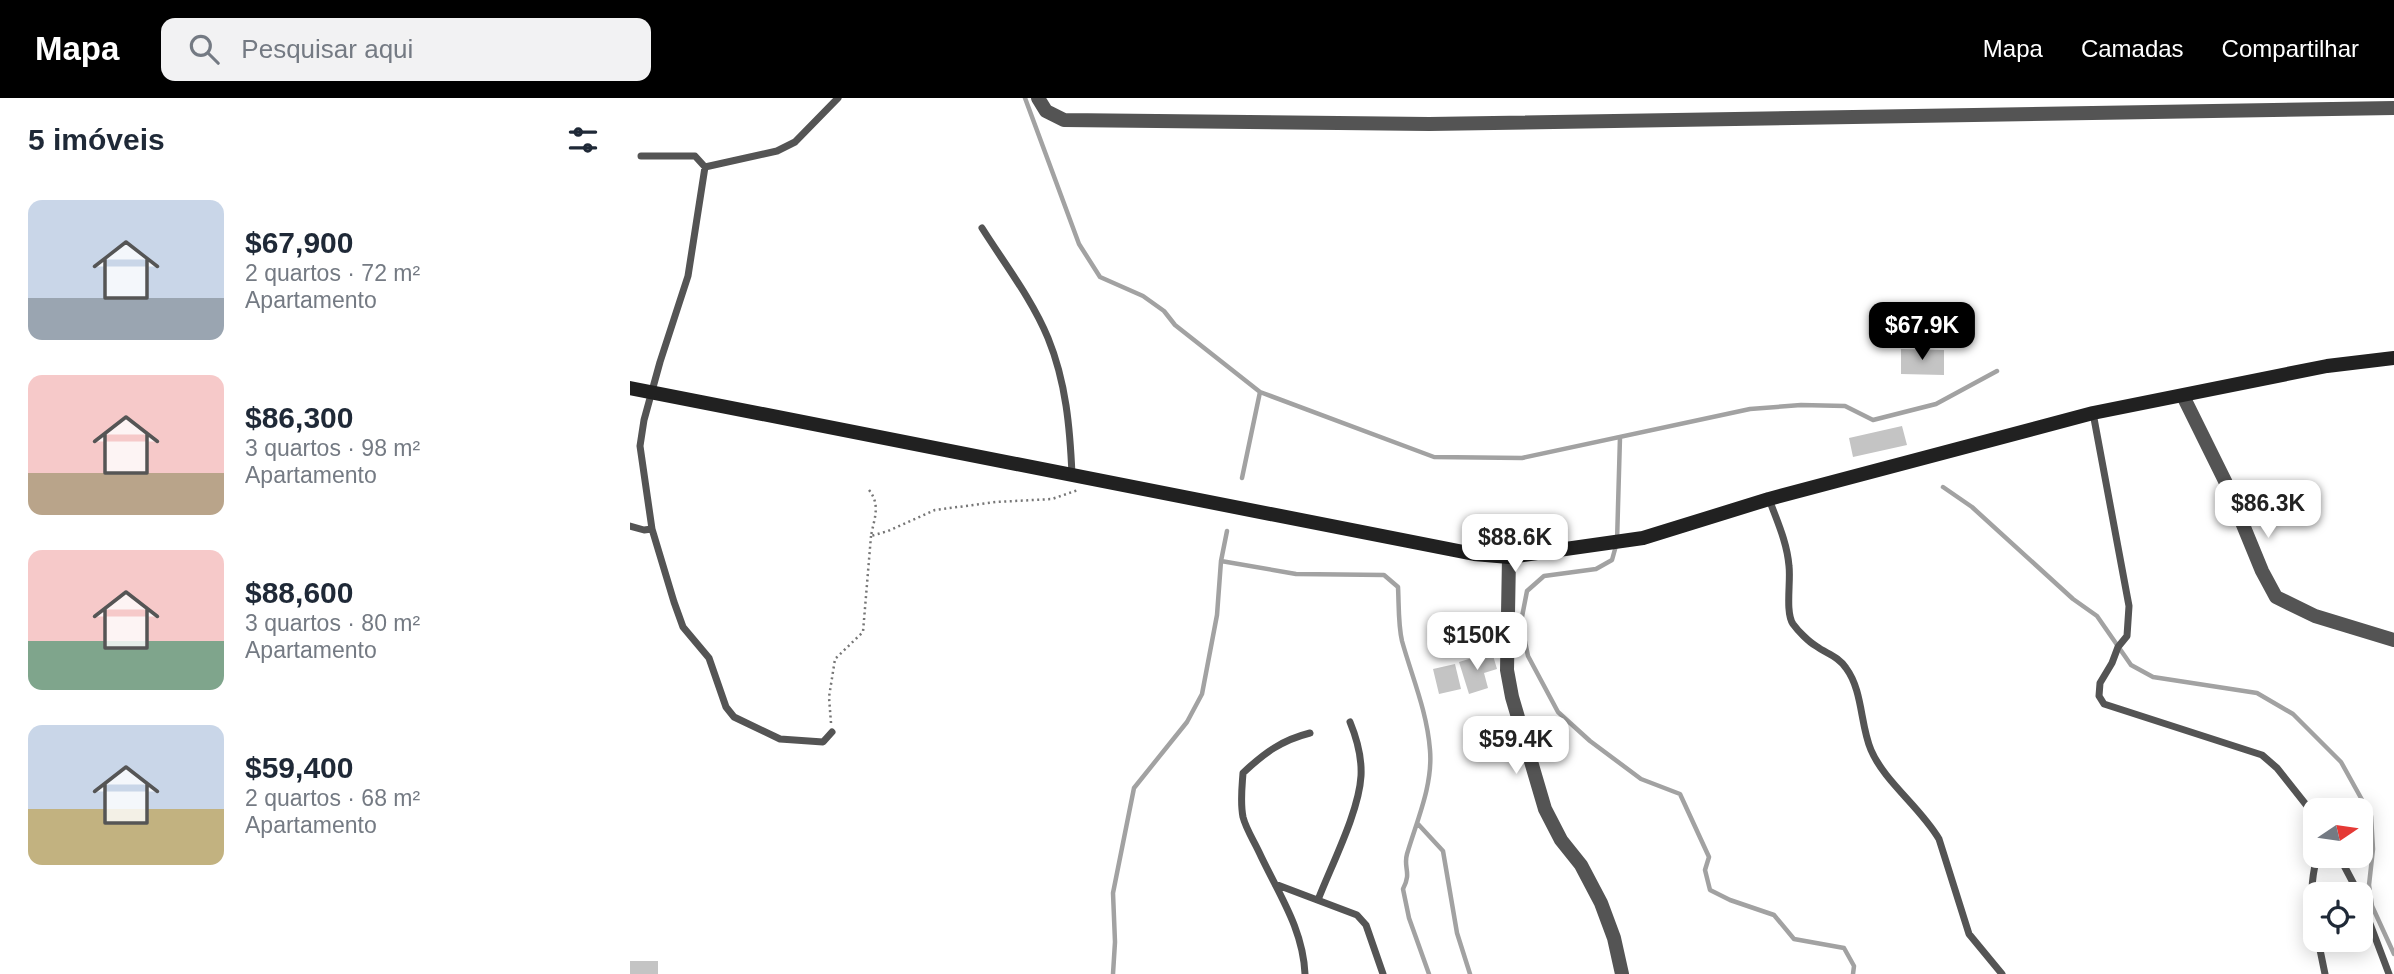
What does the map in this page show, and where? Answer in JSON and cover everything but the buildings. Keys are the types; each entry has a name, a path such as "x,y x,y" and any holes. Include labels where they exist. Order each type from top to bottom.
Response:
{"street":[{"path":"1038,98 1046,111 1064,120 1416,124 2394,108"},
{"path":"630,388 1474,554 1509,557 1643,538 1769,499 2093,413 2327,366 2394,358"},
{"path":"2183,396 2225,481 2262,571 2276,597 2315,616 2394,640"},
{"path":"1509,557 1507,670 1512,697 1545,810 1561,840 1581,865 1601,903 1614,938 1622,974"}],"lane":[{"path":"705,167 777,151 795,142 838,98"},
{"path":"641,156 695,156 705,167"},
{"path":"705,167 691,260 644,420 640,446 652,530 683,627 709,658 726,707 734,717 780,739 823,742 832,732"},
{"path":"982,228 1036,313 1048,339 1068,408 1072,475"},
{"path":"2093,413 2129,606 2127,636 2100,683 2098,695 2104,704 2262,755 2277,768 2303,801"},
{"path":"1769,499 1784,539 1789,565 1789,609 1792,623 1814,646 1836,657 1847,669 1855,688 1870,749 1878,764 1931,825 1939,839 1969,934 2002,974"},
{"path":"630,526 652,530"},
{"path":"1318,900 1349,821 1361,777 1360,755 1350,722"},
{"path":"1306,974 1302,941 1243,819 1241,797 1243,773 1279,743 1310,733"},
{"path":"1274,884 1357,915 1366,925 1383,974"},
{"path":"2373,932 2389,974"},
{"path":"2320,952 2325,974"}],"path":[{"path":"871,536 935,510 996,502 1052,499 1100,481"},
{"path":"832,732 829,697 835,659 863,632 871,536 877,508 869,490"}],"waterway":[{"path":"1025,98 1079,244 1100,277 1143,296 1164,311 1175,325 1260,392 1434,457 1522,458 1750,409 1801,405 1845,406 1873,420 1936,404 1997,371"},
{"path":"1242,478 1260,392"},
{"path":"1620,437 1617,542 1612,560 1596,569 1544,576 1527,591 1521,622 1528,656 1558,712 1590,741 1641,779 1680,794 1709,857 1705,870 1710,890 1774,915 1794,939 1844,948 1854,966 1853,974"},
{"path":"1943,487 1972,507 2073,599 2097,616 2131,665 2153,677 2257,693 2293,714 2341,762 2371,816 2373,849 2369,885 2372,906 2394,954"},
{"path":"1113,974 1113,893 1134,788 1187,722 1202,694 1217,615 1221,561 1227,531"},
{"path":"1221,561 1296,574 1384,575 1398,587 1401,634 1419,694 1430,750 1429,776 1407,854 1407,878 1403,889 1409,918 1429,974"},
{"path":"1418,824 1443,851 1457,933 1470,974"}]}
